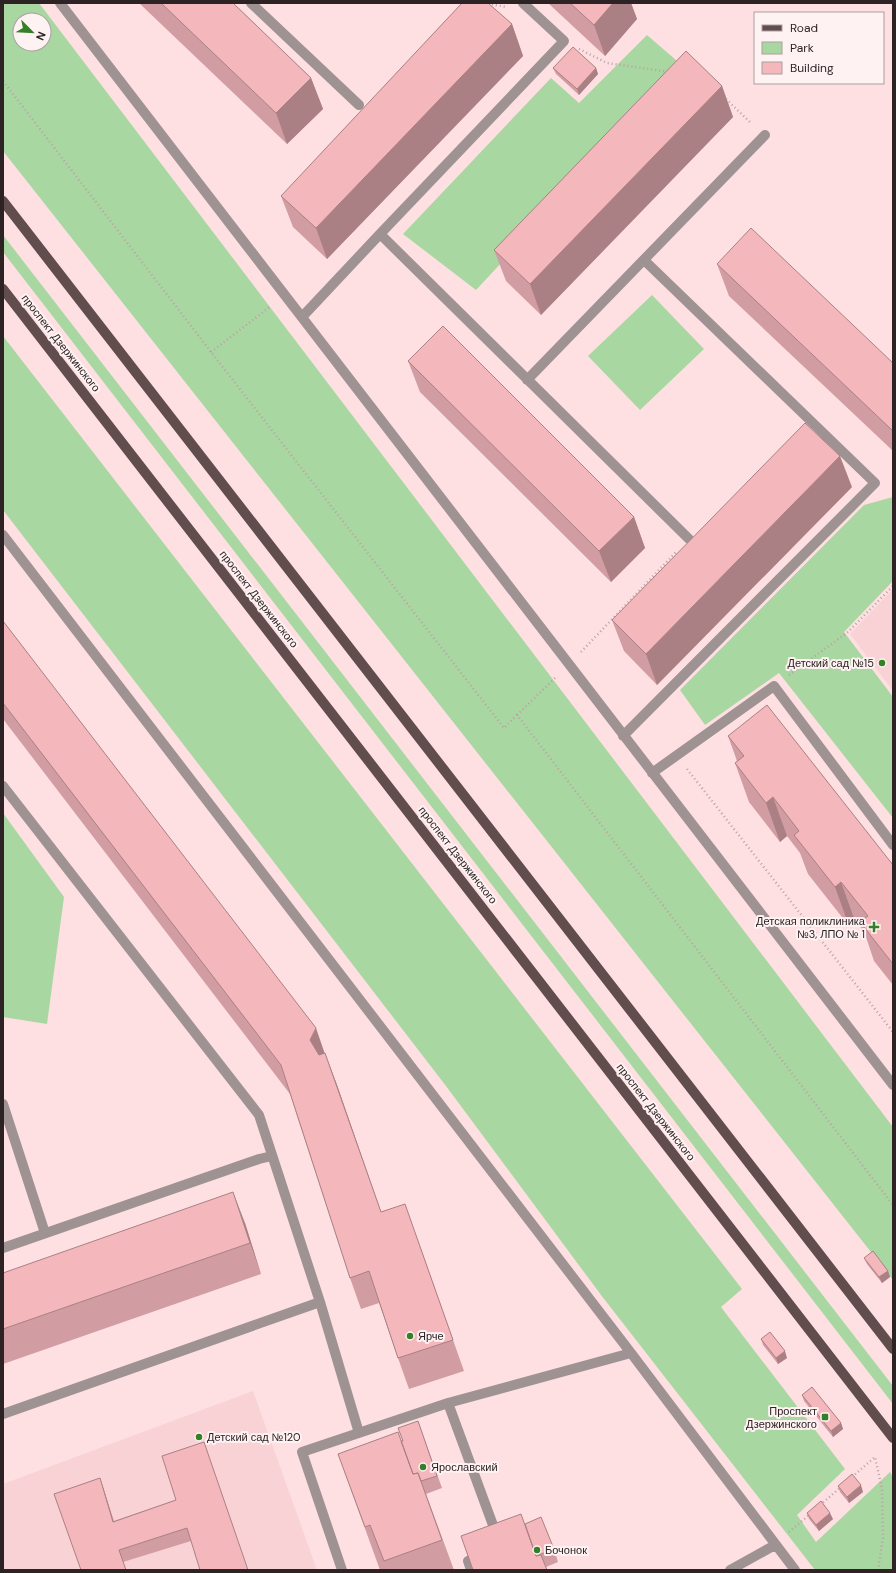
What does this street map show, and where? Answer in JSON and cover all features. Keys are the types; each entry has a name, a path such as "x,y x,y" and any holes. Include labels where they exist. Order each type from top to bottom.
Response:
{"main road":[{"path":"3,201 893,1349"},
{"name":"проспект Дзержинского","path":"3,289 893,1438"}],"street":[{"path":"60,3 568,665 893,1085"},
{"path":"251,3 358,105"},
{"path":"302,317 564,41 523,3"},
{"path":"527,380 765,135"},
{"path":"380,234 689,539"},
{"path":"623,736 875,483 644,260"},
{"path":"3,535 631,1353 795,1570"},
{"path":"652,773 774,686 893,845"},
{"path":"3,786 259,1115 320,1302 359,1433"},
{"path":"3,1104 45,1233"},
{"path":"3,1248 259,1158 272,1156"},
{"path":"3,1414 320,1302"},
{"path":"342,1570 302,1452 448,1403 631,1353"},
{"path":"448,1403 500,1542"},
{"path":"730,1570 775,1545"},
{"path":"471,1570 468,1561 488,1554"}],"path":[{"path":"564,41 607,64 676,72"},
{"path":"3,81 211,352 504,728 568,665 689,539"},
{"path":"721,95 765,135"},
{"path":"211,352 285,296"},
{"path":"774,686 848,632 893,586"},
{"path":"517,716 893,1205"},
{"path":"676,756 893,1032"},
{"path":"851,1478 875,1457 882,1489 883,1538 878,1570"},
{"path":"816,1509 845,1483"},
{"path":"775,1545 810,1514"}],"shaded area":[{"name":"Детский сад №15","path":"893,589 893,691 850,634"},
{"name":"Детский сад №120","path":"253,1391 317,1570 3,1570 3,1484"}],"green space":[{"path":"3,3 39,3 46,12 12,12 12,52 52,52 52,20 893,1127 893,1280 3,151"},
{"path":"647,35 684,67 476,290 403,234 551,78 579,103"},
{"path":"3,235 893,1386 893,1404 3,252"},
{"path":"652,295 704,349 640,410 588,356"},
{"path":"3,336 742,1289 721,1307 845,1469 797,1515 816,1542 890,1472 893,1477 893,1570 815,1570 601,1295 446,1086 3,510"},
{"path":"893,497 893,581 844,632 893,697 893,818 779,673 705,725 680,690 864,505"},
{"path":"3,813 64,897 47,1024 3,1017"}],"building":[{"path":"161,3 233,3 311,78 276,113"},
{"path":"462,3 488,3 512,24 316,228 281,196"},
{"path":"570,3 613,3 594,25"},
{"path":"573,47 596,68 577,89 553,68"},
{"path":"686,51 722,86 530,284 494,250"},
{"path":"751,228 893,363 893,431 717,264"},
{"path":"443,326 634,517 599,551 408,361"},
{"path":"805,423 840,456 646,654 612,620"},
{"path":"3,621 316,1028 310,1040 319,1055 325,1053 381,1212 405,1204 453,1340 398,1358 369,1271 350,1278 281,1065 3,703"},
{"path":"767,705 893,865 893,964 860,922 868,916 841,882 835,887 794,835 799,831 773,797 766,803 735,763 744,756 728,736"},
{"path":"233,1192 250,1243 3,1329 3,1273"},
{"path":"873,1251 888,1271 879,1277 864,1258"},
{"path":"770,1332 785,1351 776,1358 761,1339"},
{"path":"812,1387 841,1423 831,1431 802,1395"},
{"path":"418,1421 437,1476 421,1481 418,1473 413,1474 398,1428"},
{"path":"398,1432 413,1474 418,1473 442,1540 384,1561 370,1525 365,1527 338,1454"},
{"path":"204,1442 248,1570 200,1570 187,1528 119,1550 126,1570 81,1570 54,1494 100,1478 113,1522 176,1500 162,1456"},
{"path":"852,1474 861,1485 847,1497 838,1486"},
{"path":"821,1501 830,1513 816,1525 807,1513"},
{"path":"521,1514 536,1556 541,1555 547,1570 473,1570 461,1536"},
{"path":"541,1517 554,1549 536,1556 525,1524"}],"place":[{"name":"Детский сад №15","path":"882,663"},
{"name":"Детская поликлиника №3, ЛПО № 1","path":"874,927"},
{"name":"Ярче","path":"410,1336"},
{"name":"Проспект Дзержинского","path":"825,1417"},
{"name":"Детский сад №120","path":"199,1437"},
{"name":"Ярославский","path":"423,1467"},
{"name":"Бочонок","path":"537,1550"}]}
